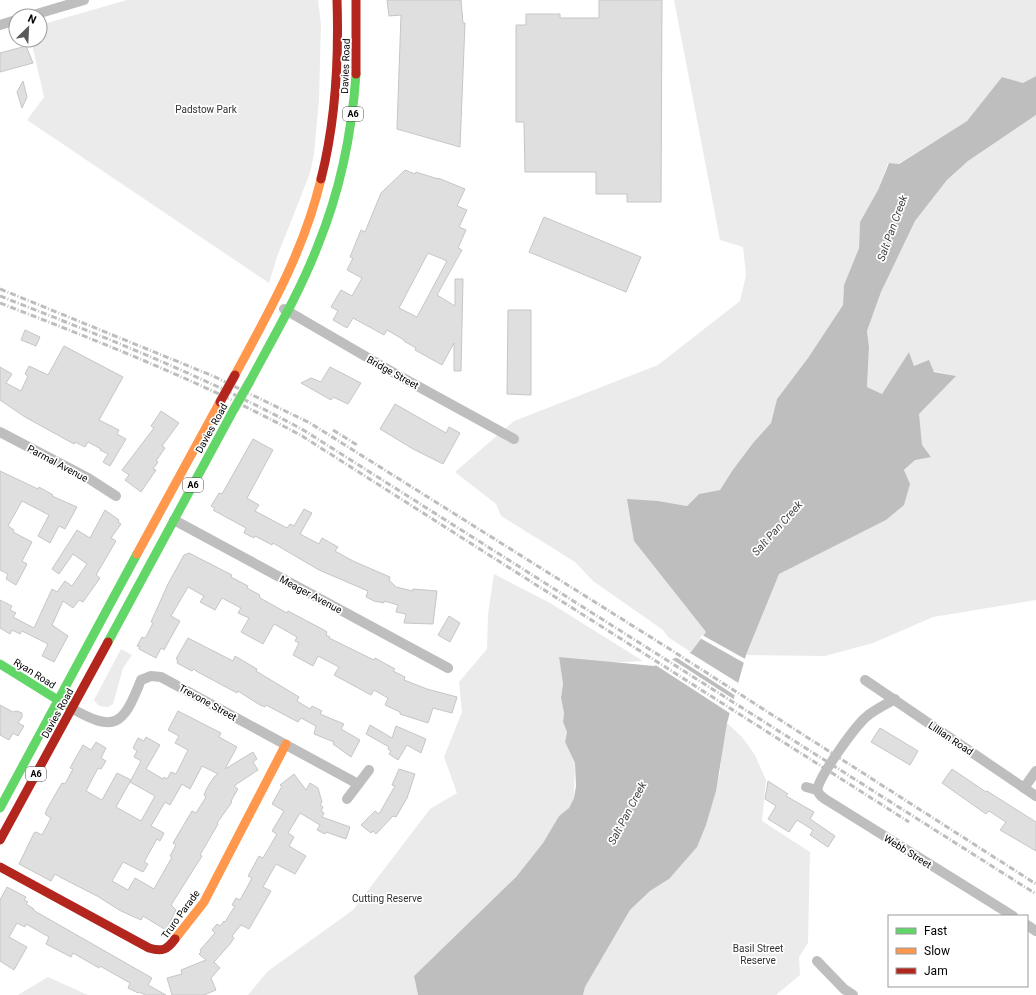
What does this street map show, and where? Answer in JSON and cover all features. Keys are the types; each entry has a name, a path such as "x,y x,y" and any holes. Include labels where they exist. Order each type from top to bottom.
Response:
{"main road":[{"name":"Davies Road","path":"0,808 235,376 275,301 295,259 309,224 329,151 338,76 337,0"},
{"name":"Davies Road","path":"0,840 287,312 320,243 332,210 345,164 356,91 358,48 356,0"},
{"path":"150,531 174,520"},
{"name":"Ryan Road","path":"0,664 71,708"},
{"name":"Truro Parade","path":"0,867 149,948 160,951 168,949 204,902 286,744"}],"street":[{"path":"48,11 84,0"},
{"name":"Bridge Street","path":"275,301 287,312 400,377 514,439"},
{"name":"Parmal Avenue","path":"0,432 88,478 116,496"},
{"name":"Meager Avenue","path":"174,520 448,668"},
{"name":"Trevone Street","path":"71,708 101,723 114,722 125,713 141,680 156,676 168,680 358,784"},
{"name":"Lillian Road","path":"865,680 1036,796"},
{"path":"817,790 824,776 858,726 872,712 895,699"},
{"path":"347,799 369,770"},
{"path":"1024,788 1036,771"},
{"name":"Webb Street","path":"806,786 817,790 825,799 1010,915"},
{"path":"817,961 844,989 854,995"}],"green space":[{"name":"Padstow Park","path":"127,0 318,0 321,24 319,100 314,154 310,173 277,257 269,283 27,120 44,97 33,48 48,48 48,23"},
{"path":"674,0 1036,0 1036,76 1023,83 1002,77 967,121 898,164 888,163 878,190 860,222 859,248 844,285 843,305 808,358 777,399 771,423 753,443 720,490 699,494 687,506 658,501 634,541 706,632 691,652 669,638 663,630 593,581 575,562 501,516 496,504 455,472 514,421 658,365 740,301 746,275 743,247 720,240"},
{"path":"1036,115 1036,600 933,617 873,643 825,656 746,655 779,573 886,520 910,484 904,471 911,464 919,451 921,438 918,414 955,376 914,366 909,352 882,394 867,387 869,347 867,331 881,292 915,221 947,180 968,161"},
{"name":"Cutting Reserve","path":"494,574 550,603 643,661 610,663 559,657 563,684 561,698 564,713 563,722 567,732 565,742 575,763 574,798 569,808 559,816 543,843 516,877 414,976 418,995 248,995 268,971 353,910 430,809 457,793 444,757 462,712 459,682 487,649 488,614"},
{"path":"121,649 132,655 123,668 113,704 108,707 99,706 94,700"},
{"name":"Basil Street Reserve","path":"727,723 742,737 755,755 766,780 762,821 810,852 808,943 799,957 800,975 776,995 583,995 585,987 630,910 650,891 669,879 706,825 720,772 722,743"},
{"path":"48,977 88,995 18,995"}],"water":[{"name":"Salt Pan Creek","path":"1036,76 1036,115 968,161 947,180 915,221 881,292 867,331 869,347 867,387 882,394 909,352 914,366 929,360 934,372 956,376 919,414 922,445 931,457 915,460 904,470 910,484 904,505 886,520 779,574 746,655 727,723 716,791 706,825 697,847 669,879 650,891 630,910 585,987 583,995 418,995 414,976 516,877 543,843 559,816 569,808 574,798 576,786 575,763 565,742 567,732 563,722 564,713 561,698 563,684 559,657 654,666 691,652 706,632 634,541 627,499 658,501 687,506 699,494 720,490 753,443 771,423 777,399 808,358 843,305 844,285 859,248 860,222 878,190 889,163 899,164 967,121 1002,77 1023,83"}],"pier":[{"path":"702,635 747,660 746,664 700,638"},
{"path":"687,651 740,684 736,696 674,656"},
{"path":"670,658 735,700 731,714 654,664"}],"building":[{"path":"387,0 461,0 463,23 465,23 460,147 397,129 401,15 389,16"},
{"path":"599,0 662,0 661,202 627,202 627,194 596,194 596,172 525,172 524,122 516,122 516,25 526,25 526,14 560,14 560,18 599,18"},
{"path":"19,48 27,48 33,63 0,72 0,53"},
{"path":"23,81 27,97 22,108 17,92"},
{"path":"405,170 415,174 416,172 438,178 465,189 457,206 467,210 459,227 466,230 458,248 462,250 437,295 455,306 455,279 463,279 461,371 454,371 454,343 442,365 415,350 416,348 387,330 384,335 353,318 347,328 333,320 338,311 331,307 341,290 352,296 362,278 347,270 353,258 350,257 361,230 365,232 381,193","holes":["428,253 447,261 417,317 399,308"]},
{"path":"544,217 641,257 626,292 529,252"},
{"path":"508,310 531,310 531,395 507,394"},
{"path":"25,330 40,337 36,346 21,340"},
{"path":"64,346 123,377 99,420 119,430 117,434 126,439 110,466 103,462 108,454 100,450 101,449 88,442 85,447 75,442 74,444 25,417 0,400 0,367 12,374 6,383 21,391 28,376 25,374 29,366 48,375"},
{"path":"330,367 361,383 348,404 333,397 331,400 301,383 311,378 321,382"},
{"path":"395,404 446,433 449,427 460,433 443,464 413,449 380,429"},
{"path":"161,411 179,423 162,446 165,448 156,461 158,462 153,469 156,470 141,492 125,480 129,475 122,470 154,428 151,426"},
{"path":"253,439 273,450 247,498 259,505 255,511 287,528 290,524 294,526 304,509 312,513 300,534 319,544 322,538 338,547 335,551 353,561 390,577 389,580 396,587 413,591 413,589 437,591 433,624 404,623 406,614 396,612 398,605 384,601 384,603 374,601 366,597 368,591 319,570 273,543 272,545 255,536 254,538 244,533 246,528 213,510 215,508 211,506 219,493 222,494"},
{"path":"0,471 38,489 39,487 53,495 52,496 77,507 65,529 59,526 50,543 38,536 49,515 22,501 8,526 14,530 13,532 32,542 22,561 27,564 16,585 6,579 8,574 0,570"},
{"path":"105,510 119,520 118,522 121,524 111,538 116,541 96,575 100,578 83,602 79,600 73,608 63,601 52,625 68,636 54,662 42,656 48,644 22,631 20,634 12,630 10,634 0,628 0,600 12,606 10,610 16,613 13,617 34,628 52,589 57,592 65,581 72,586 87,564 73,554 59,574 52,569 77,530 90,538"},
{"path":"189,553 232,575 231,577 248,586 247,588 260,595 259,596 262,599 287,613 288,611 324,630 327,632 326,635 330,637 329,638 374,660 375,658 395,669 393,671 405,677 404,680 427,689 457,697 452,713 433,708 428,723 400,714 400,712 385,705 388,698 374,690 371,695 334,675 339,667 318,656 313,666 293,655 299,643 295,641 297,637 274,624 263,644 241,632 249,618 238,613 241,608 222,598 215,610 200,602 204,596 188,587 171,616 180,621 164,650 161,648 156,658 139,649 140,647 137,646 142,637 146,637 153,623 151,622 168,584 184,555"},
{"path":"449,616 460,623 450,642 438,635"},
{"path":"188,638 233,661 235,656 257,669 256,671 299,697 297,701 310,709 312,706 322,711 320,714 344,724 341,729 360,740 351,757 333,744 334,742 314,734 316,726 301,718 298,722 266,705 265,707 260,705 238,691 237,693 194,669 192,671 177,663 178,660 176,659"},
{"path":"0,705 13,712 17,711 22,713 22,717 18,723 24,726 18,736 13,733 9,740 0,735"},
{"path":"178,711 221,733 219,737 237,747 225,769 253,752 257,759 253,762 258,770 234,786 238,789 231,801 232,802 217,823 218,824 200,855 202,856 171,905 176,910 166,930 143,916 141,920 121,911 97,896 55,874 51,881 19,864 34,833 36,832 42,835 51,818 45,814 47,809 62,783 65,784 73,769 70,768 83,745 91,750 96,742 106,748 101,758 106,761 101,769 98,768 86,791 102,800 117,773 131,780 116,807 141,821 155,796 130,782 141,761 134,757 137,751 133,748 138,738 144,741 146,737 160,745 146,769 163,779 164,777 167,779 171,772 176,774 188,750 175,743 179,736 168,730","holes":["202,766 218,774 214,777 207,788 204,795 206,797 196,813 192,811 173,843 176,845 170,856 172,857 154,889 135,878 128,890 112,881 123,862 143,872 148,864 144,862 157,839 160,841 164,833 151,826 165,802 170,805 182,784 190,789"]},
{"path":"370,725 392,738 396,726 426,739 421,753 407,745 398,760 389,754 391,751 388,749 389,747 366,734"},
{"path":"880,728 918,751 910,765 871,742"},
{"path":"399,769 415,774 407,798 396,817 393,816 376,834 373,831 371,833 361,825 375,811 379,814 395,786 392,785"},
{"path":"952,769 986,792 987,791 1036,822 1036,851 1000,830 1006,822 989,811 986,814 942,783"},
{"path":"294,774 306,790 310,783 318,788 322,802 320,805 323,807 321,811 324,813 322,817 350,827 346,839 326,832 325,834 317,830 320,825 300,813 288,833 294,837 289,846 306,856 295,874 276,864 263,887 271,891 249,929 241,925 232,936 234,938 230,944 214,962 220,968 211,978 216,990 204,995 172,995 167,978 182,974 181,970 206,960 199,954 201,952 200,950 215,933 212,930 217,924 220,926 224,921 225,922 235,906 232,905 236,898 240,900 252,878 248,876 259,856 263,858 277,834 272,831 284,811 272,804 282,786 280,785"},
{"path":"768,781 788,794 786,796 814,812 810,819 835,836 828,847 810,835 813,830 797,820 789,832 768,819 776,806 765,799"},
{"path":"7,887 26,897 24,900 28,902 26,904 34,909 33,910 152,978 148,985 166,995 145,995 128,988 130,983 100,966 99,968 73,953 71,957 46,944 49,937 26,924 25,927 17,923 9,937 27,947 14,970 0,961 0,900"}],"railway":[{"path":"0,289 213,376 310,423 668,648 1036,884"},
{"path":"0,296 116,342 193,375 268,411 305,431 1036,894"},
{"path":"0,303 191,381 302,436 909,822"},
{"path":"333,430 357,445"}],"traffic: fast":[{"path":"250,381 295,297 326,225 344,161 356,74"},
{"path":"234,409 250,381"},
{"path":"108,642 234,409"},
{"path":"0,808 137,554"},
{"path":"0,664 66,705"}],"traffic: slow":[{"path":"235,375 296,256 314,205 321,179"},
{"path":"137,554 220,402"},
{"path":"175,939 204,902 286,744"}],"traffic: jam":[{"path":"321,179 330,135 335,90 337,67 337,0"},
{"path":"356,0 356,74"},
{"path":"220,402 235,375"},
{"path":"0,840 108,642"},
{"path":"0,867 149,948 157,950 167,948 175,939"}]}
